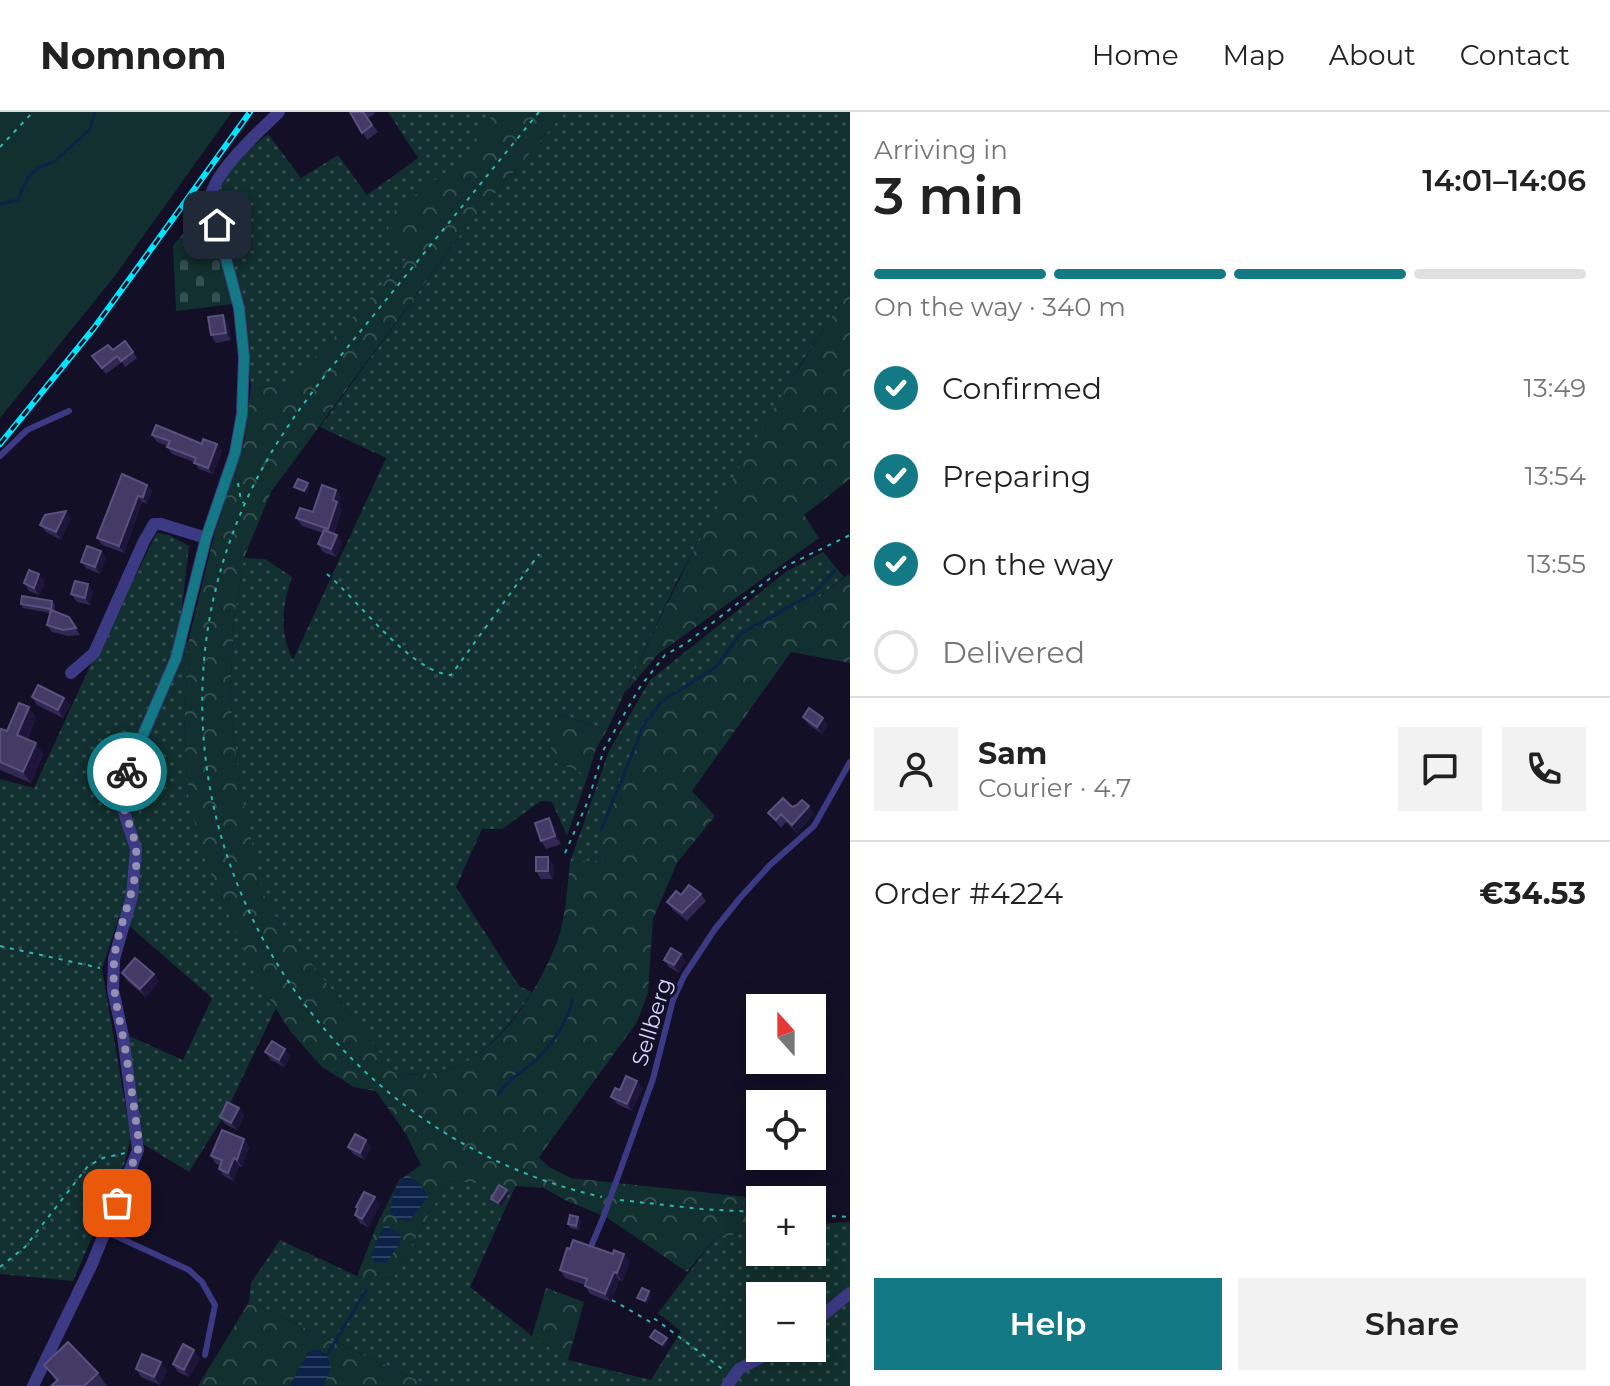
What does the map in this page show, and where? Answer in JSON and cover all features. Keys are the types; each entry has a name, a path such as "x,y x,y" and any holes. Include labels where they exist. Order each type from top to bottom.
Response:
{"street":[{"path":"33,1386 105,1231 138,1150 123,1036 113,990 114,959 132,896 136,849 121,803 122,784 176,658 206,538 235,453 242,414 244,357 239,308 210,198 220,176 279,112"},
{"path":"71,673 94,653 154,524 206,538"},
{"path":"826,1313 850,1293"},
{"path":"729,1381 739,1369 752,1362"}],"lane":[{"path":"0,456 27,430 69,411"},
{"name":"Sellberg","path":"592,1244 653,1079 673,1000 684,976 715,929 755,881 814,826 850,762"},
{"path":"105,1231 189,1270 202,1282 215,1305 205,1355"}],"path":[{"path":"0,147 33,112"},
{"path":"539,112 306,399 263,465 245,503 214,594 205,666 205,743 213,803 227,858 253,921 307,1011 387,1093 448,1136 561,1186 606,1198"},
{"path":"226,477 238,482 241,501 245,503"},
{"path":"565,853 588,801 604,749 640,687 665,655 685,644 786,566 850,535"},
{"path":"327,574 378,629 438,674 451,675 539,554"},
{"path":"0,946 113,971"},
{"path":"0,1267 25,1247 92,1162 138,1150"},
{"path":"621,1200 746,1211"},
{"path":"826,1216 850,1217"},
{"path":"611,1299 652,1323 655,1319 729,1381"}],"green space":[{"path":"0,112 232,112 114,277 0,418"},
{"path":"388,112 494,112 467,156 437,180 388,231 410,256 288,387 251,386 243,311 218,191 237,159 268,134 301,178 338,155 367,195 418,158"},
{"path":"494,112 565,112 466,227 271,492 244,558 234,619 230,697 239,783 263,893 273,913 397,1075 440,1072 479,1054 497,1039 539,981 560,932 570,862 603,860 599,832 644,724 660,702 720,663 739,637 797,604 812,603 850,573 850,663 791,652 692,791 715,816 677,863 653,919 648,993 637,1022 539,1157 549,1167 571,1178 746,1197 746,1233 716,1237 687,1272 606,1217 544,1188 448,1181 393,1278 357,1276 378,1222 399,1180 421,1165 406,1134 376,1091 354,1087 322,1067 290,1031 256,977 206,863 189,800 184,737 188,642 215,532 244,441 251,386 288,387 409,256 388,231 390,214 467,156"},
{"path":"565,112 850,112 850,289 800,365 677,581 607,730 559,714 554,762 588,775 567,836 552,802 541,801 502,829 482,829 456,887 519,986 532,992 494,1041 469,1060 440,1072 397,1075 273,913 262,892 239,783 230,697 234,619 244,558 265,559 292,577 286,598 284,629 293,660 386,458 320,427 466,227"},
{"path":"203,209 213,216 233,304 176,311 173,246"},
{"path":"850,289 850,479 804,515 819,538 658,654 625,693 729,486 787,386"},
{"path":"157,533 169,535 189,546 179,633 188,642 184,737 189,800 256,977 276,1008 225,1114 189,1172 143,1144 127,1035 183,1060 212,998 119,917 102,969 131,1137 125,1162 73,1281 0,1274 0,779 34,788 97,651"},
{"path":"823,552 844,577 812,603 797,604 739,637 720,663 660,702 603,860 570,862 609,751 650,680 787,571"},
{"path":"558,714 607,730 596,749 588,775 554,762 550,743"},
{"path":"448,1181 516,1185 470,1287 568,1360 651,1380 681,1331 658,1313 716,1237 746,1233 746,1266 826,1266 826,1223 850,1222 850,1386 430,1386 249,1302 251,1283 280,1240 357,1276 393,1278"},
{"path":"546,1288 584,1302 568,1360 532,1336"},
{"path":"249,1302 430,1386 198,1386"}],"water":[{"path":"407,1175 419,1183 429,1196 408,1222 390,1213 396,1187"},
{"path":"385,1224 401,1235 400,1243 386,1263 375,1262 371,1256"},
{"path":"318,1349 327,1355 331,1368 324,1386 290,1386 308,1352"}],"building":[{"path":"350,112 363,112 372,125 362,133"},
{"path":"223,315 226,333 211,335 208,317"},
{"path":"125,341 133,352 121,361 117,356 102,368 92,356 108,345 113,350"},
{"path":"156,425 202,444 203,439 217,444 208,468 194,463 196,458 167,447 170,441 152,435"},
{"path":"122,474 147,485 143,497 138,496 119,546 97,538"},
{"path":"298,479 308,483 304,491 294,487"},
{"path":"322,485 336,490 333,500 337,502 328,529 296,518 300,508 313,512"},
{"path":"66,511 56,532 40,525 45,515"},
{"path":"324,530 337,535 331,549 318,544"},
{"path":"87,546 101,551 95,567 81,562"},
{"path":"29,570 39,574 34,588 24,583"},
{"path":"75,581 88,584 85,598 71,594"},
{"path":"22,596 52,601 51,609 21,604"},
{"path":"51,610 69,617 76,628 63,630 47,625"},
{"path":"38,685 64,698 58,710 32,697"},
{"path":"19,703 29,707 17,735 36,743 23,772 0,762 0,731 7,731"},
{"path":"809,708 823,718 817,727 803,717"},
{"path":"783,798 792,807 802,800 809,806 792,825 781,814 776,820 768,813"},
{"path":"549,818 555,836 541,841 535,823"},
{"path":"536,857 548,857 548,871 536,871"},
{"path":"689,885 701,894 682,913 667,902 676,891 681,895"},
{"path":"671,948 681,954 674,965 664,960"},
{"path":"135,958 154,974 140,989 122,973"},
{"path":"272,1041 285,1049 279,1060 265,1052"},
{"path":"626,1076 637,1081 627,1104 611,1097 615,1088 620,1090"},
{"path":"227,1102 239,1108 231,1123 220,1117"},
{"path":"222,1130 244,1139 237,1160 234,1158 228,1173 219,1169 222,1160 211,1156"},
{"path":"355,1134 366,1140 360,1153 348,1147"},
{"path":"499,1185 507,1190 498,1203 491,1199"},
{"path":"364,1192 375,1197 362,1219 355,1215"},
{"path":"570,1215 578,1217 576,1226 568,1224"},
{"path":"573,1240 613,1254 614,1250 624,1254 605,1294 585,1286 587,1279 560,1270"},
{"path":"642,1288 649,1291 645,1301 637,1298"},
{"path":"655,1330 667,1338 662,1345 650,1337"},
{"path":"68,1342 98,1373 84,1386 51,1386 58,1380 44,1365"},
{"path":"183,1344 194,1350 184,1370 173,1364"},
{"path":"142,1354 161,1362 154,1377 136,1369"}],"waterway":[{"path":"0,204 18,200 28,177 55,161 90,129 95,112"},
{"path":"601,830 644,725 662,701 716,667 741,633 814,593 835,570"},
{"path":"498,1095 548,1047 563,1024 573,999"},
{"path":"327,1355 366,1290"}],"railway":[{"path":"0,444 94,328 250,112"}],"way so far":[{"path":"117,1203 138,1150 123,1036 113,990 114,959 132,896 136,849 121,803 122,784 127,772"}],"route":[{"path":"127,772 176,658 206,538 235,453 242,414 244,357 239,308 217,225"}]}
